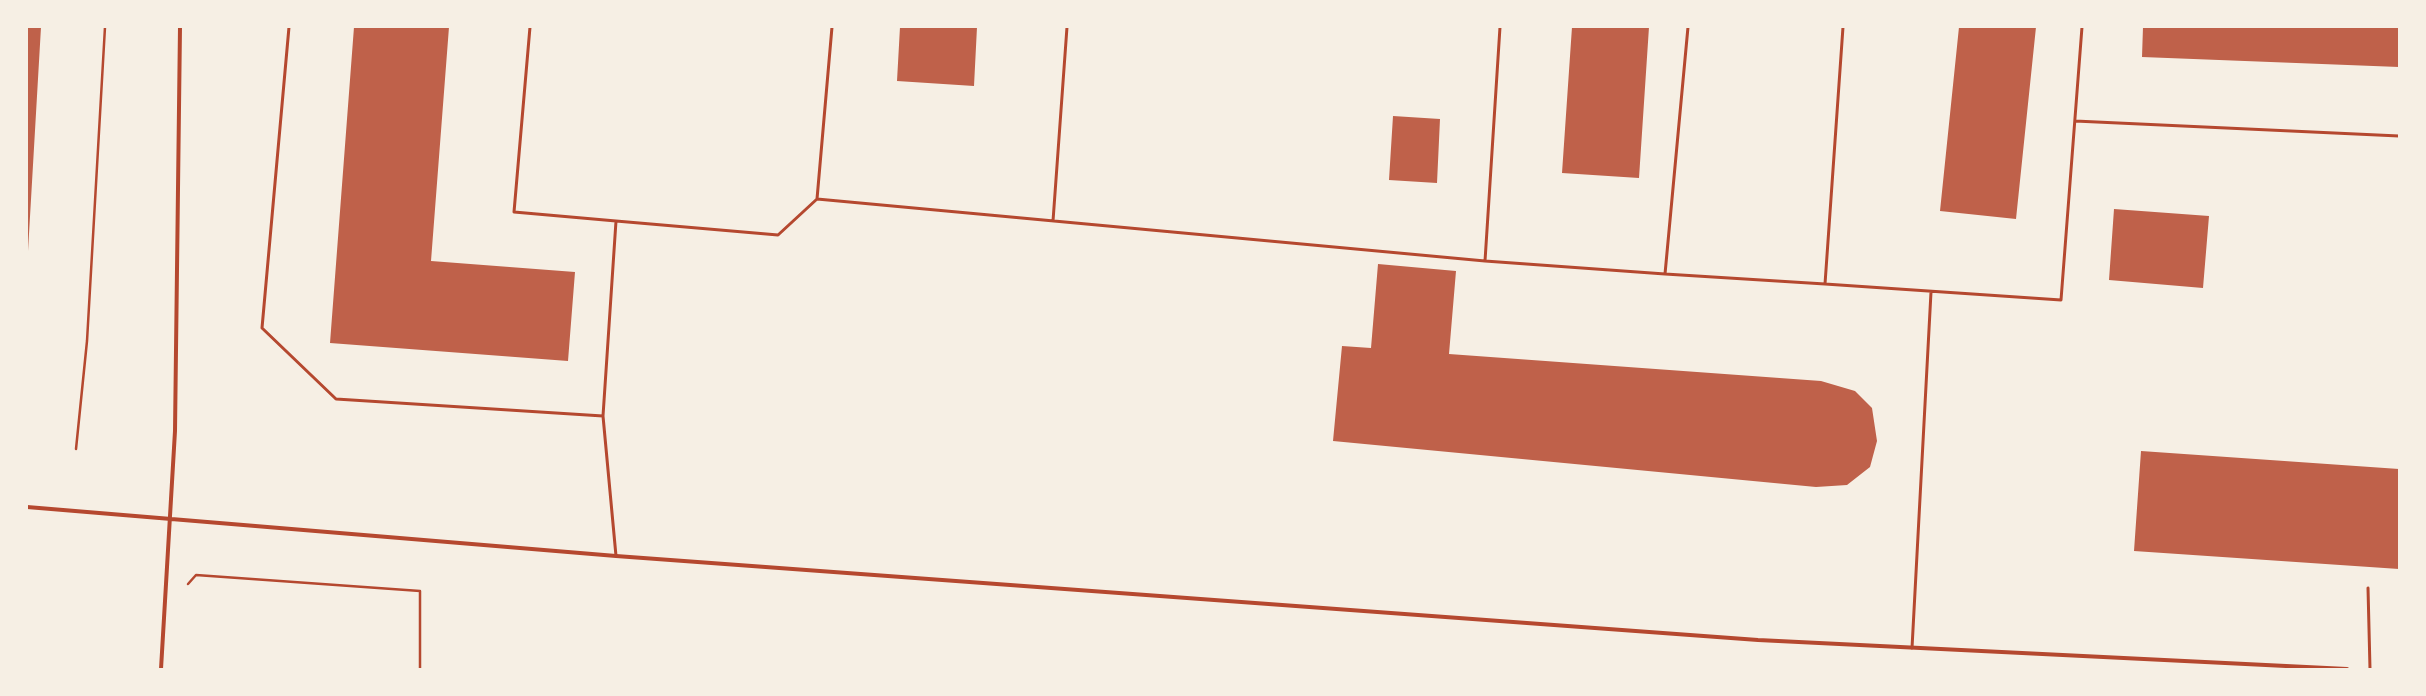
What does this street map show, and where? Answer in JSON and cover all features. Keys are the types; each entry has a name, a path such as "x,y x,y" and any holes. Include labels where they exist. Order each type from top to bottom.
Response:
{"street":[{"path":"161,669 174,431 180,27"},
{"path":"27,506 170,520 206,520 616,556 1758,640 2347,669"}],"lane":[{"path":"289,27 262,328 336,399 603,416"},
{"path":"530,27 514,212 778,235 817,199 832,27"},
{"path":"1053,221 1067,27"},
{"path":"1486,261 1500,27"},
{"path":"1665,274 1688,27"},
{"path":"1825,284 1843,27"},
{"path":"817,199 1486,261 2061,300 2082,27"},
{"path":"2075,122 2399,136"},
{"path":"616,221 603,416 616,556"},
{"path":"1912,648 1930,292"},
{"path":"2368,588 2370,669"}],"path":[{"path":"76,449 87,341 105,27"},
{"path":"186,589 188,584 196,575 420,591 420,669"}],"building":[{"path":"27,27 41,27 28,251 27,251"},
{"path":"354,27 449,27 431,261 575,272 568,361 330,343"},
{"path":"900,27 977,27 974,86 897,81"},
{"path":"1572,27 1649,27 1639,178 1562,173"},
{"path":"1959,27 2036,27 2016,219 1940,211"},
{"path":"2143,27 2399,27 2399,67 2142,57"},
{"path":"1393,116 1440,119 1437,183 1389,180"},
{"path":"2114,209 2209,216 2203,288 2109,280"},
{"path":"1378,264 1456,271 1449,354 1821,381 1855,391 1872,408 1877,441 1870,467 1847,485 1816,487 1333,441 1342,346 1371,348"},
{"path":"2141,451 2399,469 2399,569 2134,551"}]}
